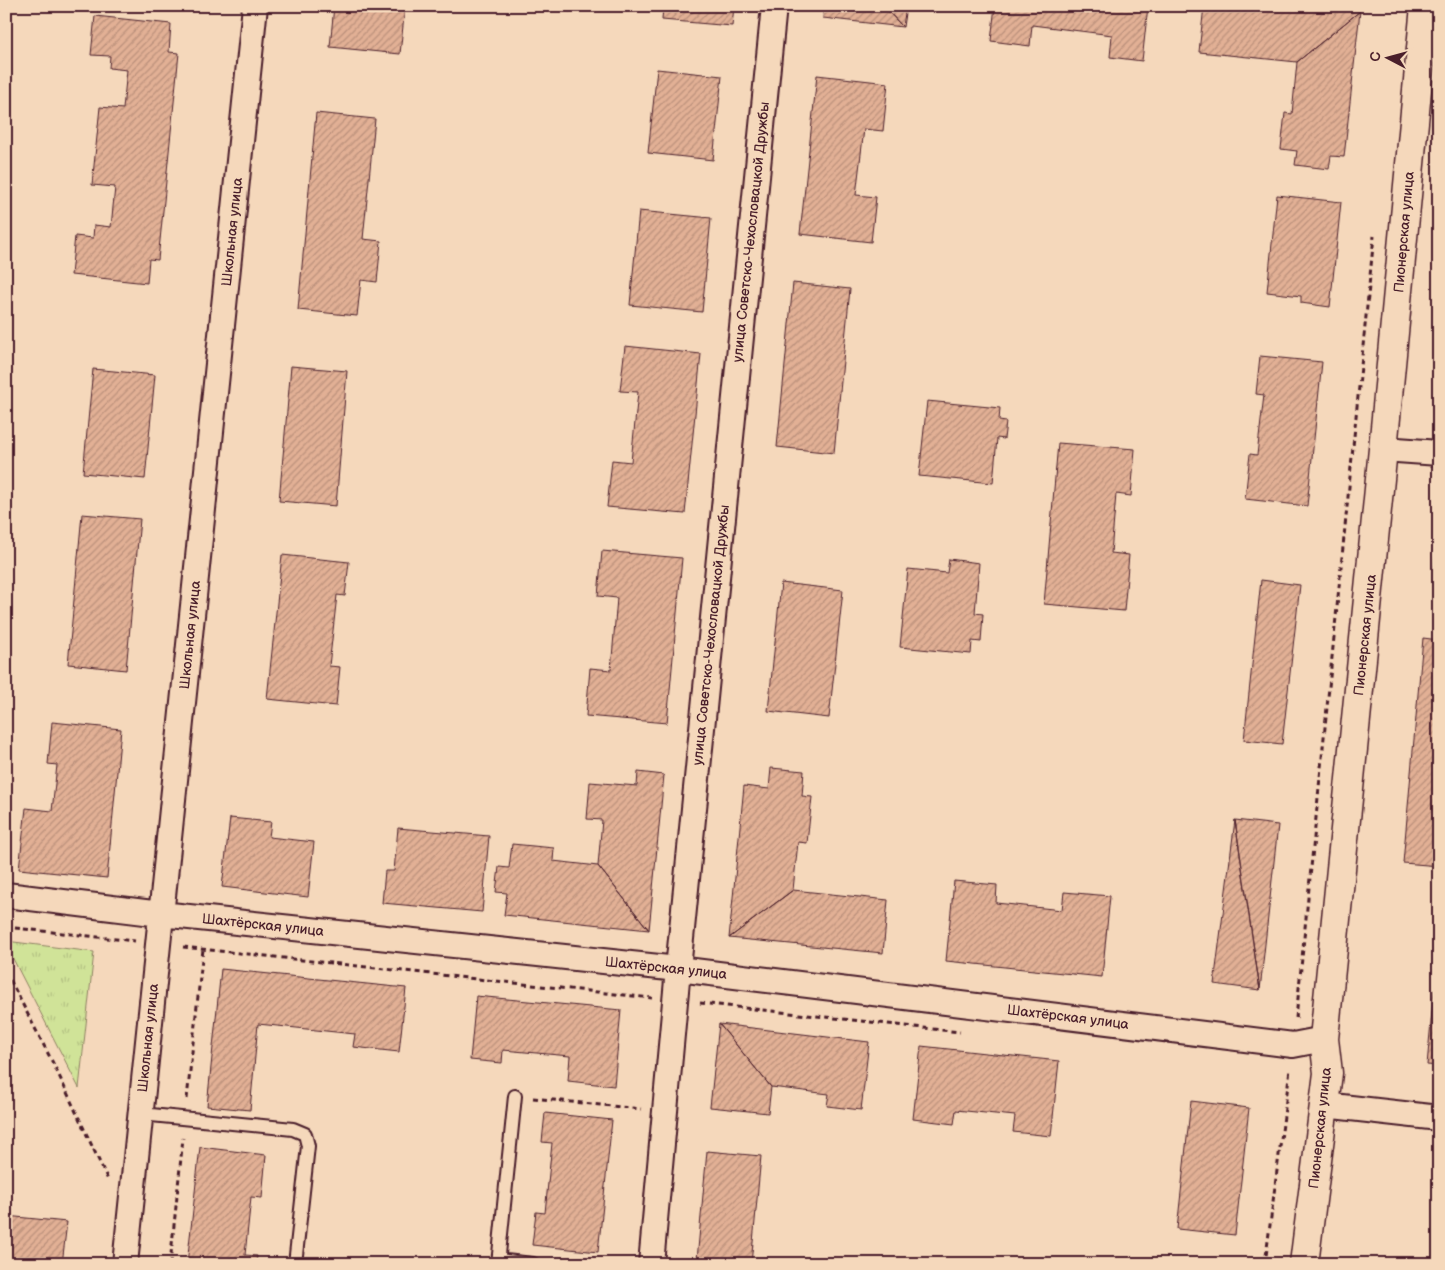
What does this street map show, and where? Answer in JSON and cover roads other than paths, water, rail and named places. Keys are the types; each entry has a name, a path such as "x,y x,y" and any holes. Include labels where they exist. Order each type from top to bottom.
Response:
{"street":[{"name":"Школьная улица","path":"125,1264 255,6"},
{"name":"улица Советско-Чехословацкой Дружбы","path":"651,1264 678,969 774,6"},
{"name":"Пионерская улица","path":"1304,1264 1328,1073 1324,1039 1425,6"},
{"path":"1383,449 1439,454"},
{"name":"Шахтёрская улица","path":"6,896 678,969 1293,1045 1324,1039"},
{"path":"1324,1104 1439,1118"}],"lane":[{"path":"515,1096 498,1262 533,1264"},
{"path":"141,1114 293,1129 305,1134 308,1146 295,1264"}]}
